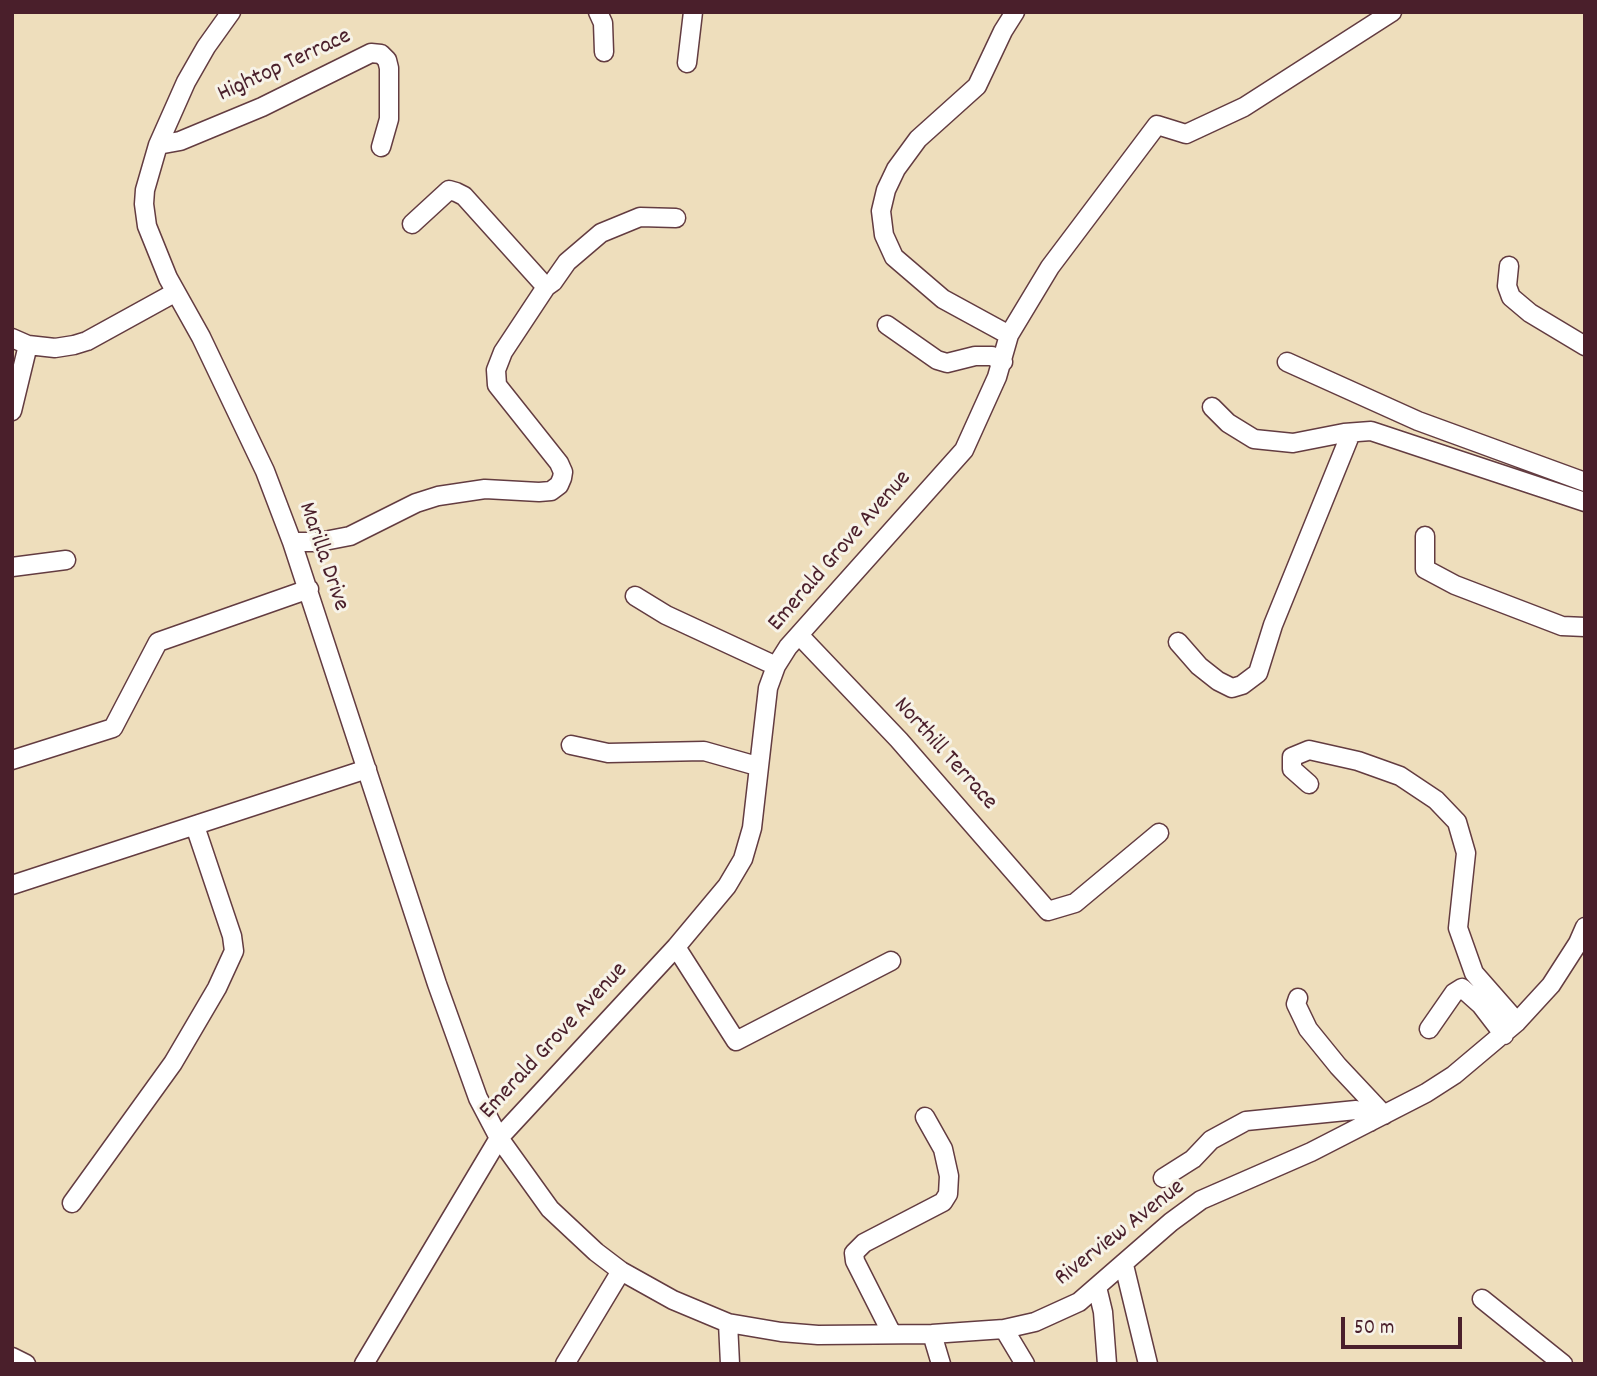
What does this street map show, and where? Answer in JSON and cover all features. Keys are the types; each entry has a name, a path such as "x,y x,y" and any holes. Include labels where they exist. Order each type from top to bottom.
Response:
{"street":[{"name":"Marilla Drive","path":"231,12 206,47 186,82 158,145 145,190 144,204 152,242 265,471 309,589 437,984 478,1098 499,1138"},
{"path":"598,12 603,23 604,52"},
{"path":"687,63 693,12"},
{"path":"1009,335 943,299 894,257 884,235 881,211 886,190 896,169 918,139 977,86 1015,12"},
{"name":"Emerald Grove Avenue","path":"364,1364 499,1138 676,947 727,886 743,859 752,828 768,688 776,666 799,635 964,450 1003,362 1009,335 1050,267 1157,125 1186,134 1233,112 1392,12"},
{"name":"Hightop Terrace","path":"158,145 180,141 262,107 371,54 381,54 387,60 389,68 389,119 381,147"},
{"path":"412,223 449,190 456,192 464,196 545,288"},
{"path":"292,542 319,542 350,537 416,503 438,496 485,489 551,491 559,485 563,472 559,463 497,385 496,370 503,352 545,288 553,282 567,262 601,233 640,217 676,218"},
{"path":"1509,266 1507,286 1511,297 1530,313 1585,346"},
{"path":"12,411 20,342 55,348 87,341 176,292"},
{"path":"887,325 937,360 947,363 975,356 992,356 1003,362"},
{"path":"1287,362 1418,421 1585,482"},
{"path":"1212,407 1228,424 1254,439 1293,443 1371,431 1585,502"},
{"path":"1178,642 1199,666 1217,681 1233,688 1258,673 1273,625 1351,433"},
{"path":"1424,536 1425,569 1455,585 1562,626 1585,627"},
{"path":"12,567 66,560"},
{"path":"12,760 113,728 158,642 309,589"},
{"path":"635,596 666,615 776,666"},
{"name":"Northill Terrace","path":"799,635 899,740 1048,911 1075,903 1158,833"},
{"path":"571,745 608,753 704,751 757,766"},
{"path":"1310,784 1292,769 1292,757 1309,750 1358,761 1399,776 1436,800 1457,822 1466,853 1458,928 1474,973 1517,1022"},
{"path":"12,885 367,769"},
{"path":"72,1203 173,1063 234,951 232,936 195,826"},
{"name":"Riverview Avenue","path":"499,1138 551,1209 586,1243 621,1271 673,1300 728,1322 818,1335 932,1334 1004,1329 1035,1322 1079,1302 1171,1222 1201,1200 1311,1152 1426,1093 1454,1075 1504,1035 1551,985 1585,927"},
{"path":"676,947 736,1041 891,961"},
{"path":"1429,1029 1454,993 1462,988 1481,1005 1504,1035"},
{"path":"1298,998 1296,1004 1308,1029 1377,1118"},
{"path":"1163,1178 1193,1159 1211,1140 1246,1121 1356,1111 1377,1118"},
{"path":"892,1334 855,1261 854,1253 864,1243 890,1232 943,1202 948,1194 949,1176 943,1149 925,1117"},
{"path":"1124,1265 1148,1364"},
{"path":"565,1364 621,1271"},
{"path":"1097,1287 1103,1312 1107,1364"},
{"path":"1482,1299 1563,1364"},
{"path":"728,1322 730,1364"},
{"path":"1004,1329 1026,1364"},
{"path":"932,1334 941,1364"},
{"path":"12,1357 26,1364"}]}
